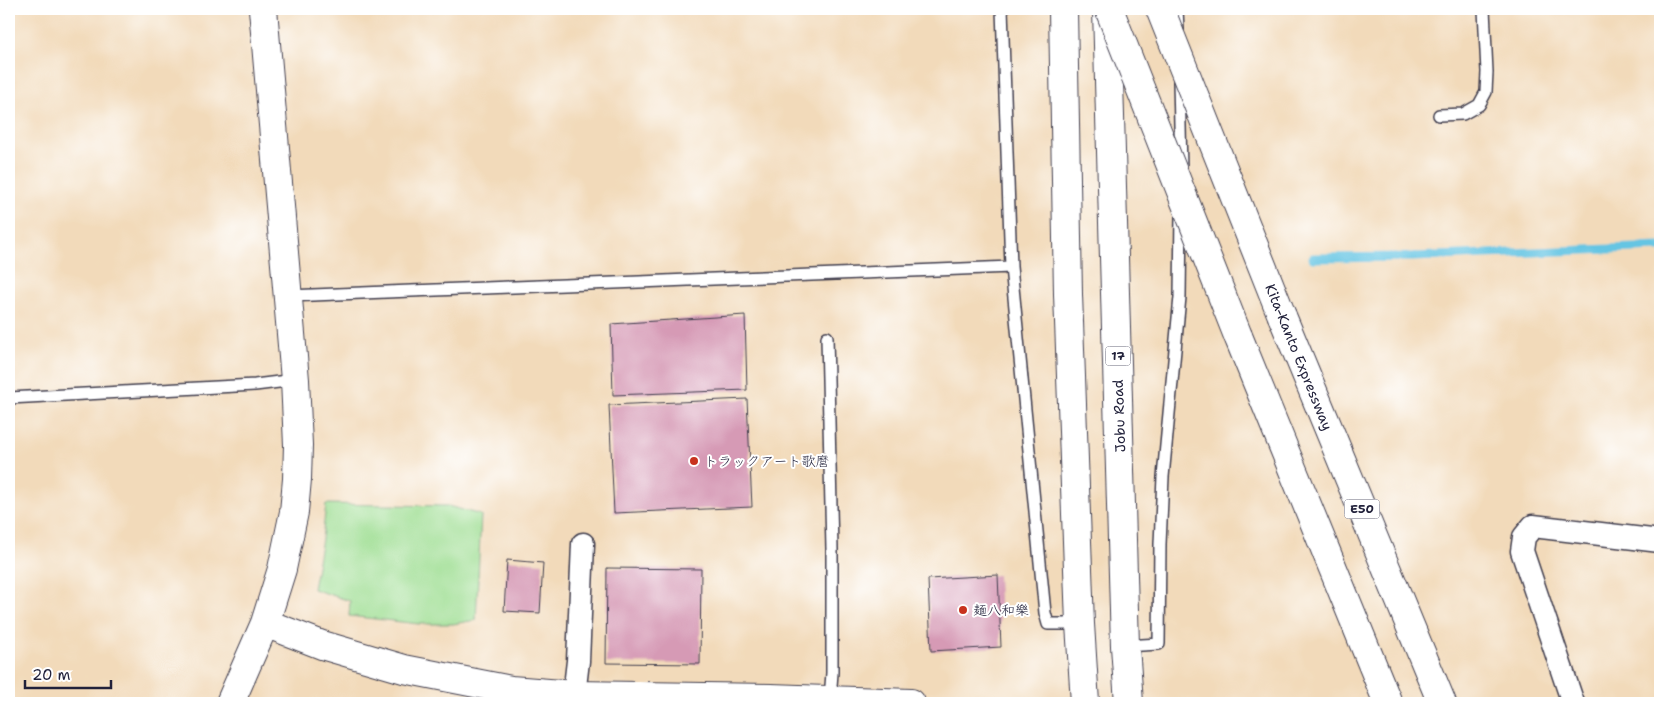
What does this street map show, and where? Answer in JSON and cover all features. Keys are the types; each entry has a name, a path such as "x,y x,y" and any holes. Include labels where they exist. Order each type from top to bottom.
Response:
{"main road":[{"path":"230,703 265,623 282,569 294,512 297,479 298,445 295,380 263,9"},
{"path":"1063,9 1068,294 1080,624 1085,703"},
{"path":"1109,9 1238,336 1388,703"},
{"name":"Jobu Road","path":"1109,9 1125,646 1129,703"},
{"name":"Kita-Kanto Expressway","path":"1160,9 1282,316 1442,703"},
{"path":"265,623 322,645 404,668 511,690 574,695 771,701 830,699 911,703"}],"street":[{"path":"1573,703 1522,550 1524,537 1533,526 1660,541"},
{"path":"574,695 578,661 583,544"}],"lane":[{"path":"1002,9 1011,267 1045,613 1048,624 1080,624"},
{"path":"1125,646 1159,644 1163,477 1180,296 1182,166 1177,9"},
{"path":"1439,115 1463,114 1478,105 1486,92 1484,9"},
{"path":"288,296 1011,267"},
{"path":"828,337 832,559 832,673 830,699"},
{"path":"9,398 255,385 295,380"}],"green space":[{"path":"326,504 448,506 481,515 476,620 453,624 419,624 349,616 350,601 313,589"}],"building":[{"path":"745,315 747,390 613,395 611,324"},
{"path":"747,399 752,507 614,513 609,405"},
{"path":"507,560 543,563 540,613 504,611"},
{"path":"607,568 701,569 700,664 606,663"},
{"path":"998,575 1001,647 931,651 928,579"}],"waterway":[{"path":"1313,258 1413,257 1660,247"}],"place":[{"name":"トラックアート歌麿","path":"694,461"},
{"name":"麺八和樂","path":"963,610"}]}
